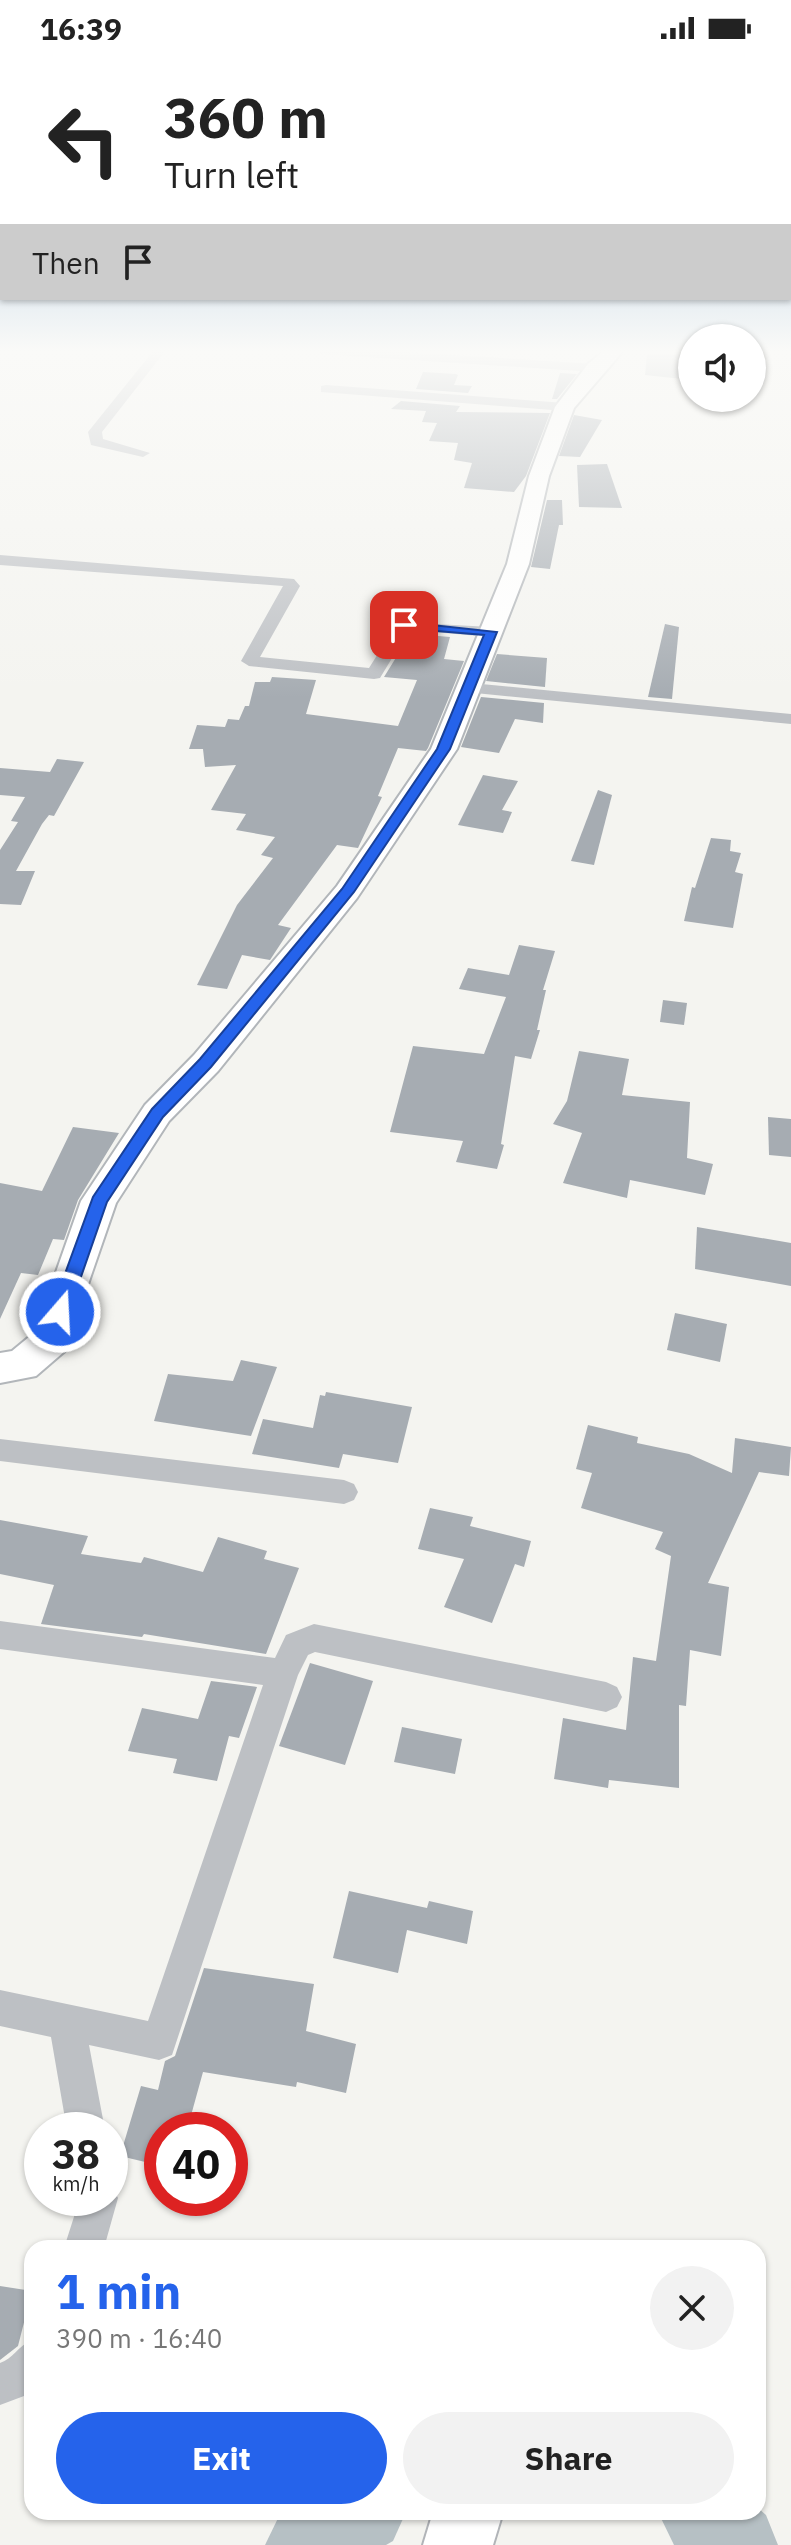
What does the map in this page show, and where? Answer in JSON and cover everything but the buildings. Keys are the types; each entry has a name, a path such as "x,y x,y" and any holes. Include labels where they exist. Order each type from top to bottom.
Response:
{"main road":[{"path":"458,2545 466,2520"}],"street":[{"path":"0,1368 22,1365 51,1340 99,1201 157,1113 206,1063 347,892 444,749 471,688 518,564 543,466"},
{"path":"0,560 288,582 292,586 249,661 374,674 404,625 491,632"},
{"path":"471,688 791,719"},
{"path":"0,1450 344,1492"},
{"path":"0,1635 283,1673"},
{"path":"0,2008 159,2042 283,1673 297,1645 314,1638 606,1697"},
{"path":"66,2022 83,2112"},
{"path":"86,2240 94,2216"},
{"path":"0,2384 21,2377 24,2373"}],"waterway":[{"path":"307,2545 320,2533 347,2520"},
{"path":"709,2520 736,2545"}],"route":[{"path":"60,1312 99,1201 157,1113 206,1063 347,892 444,749 491,632 404,625"}]}
